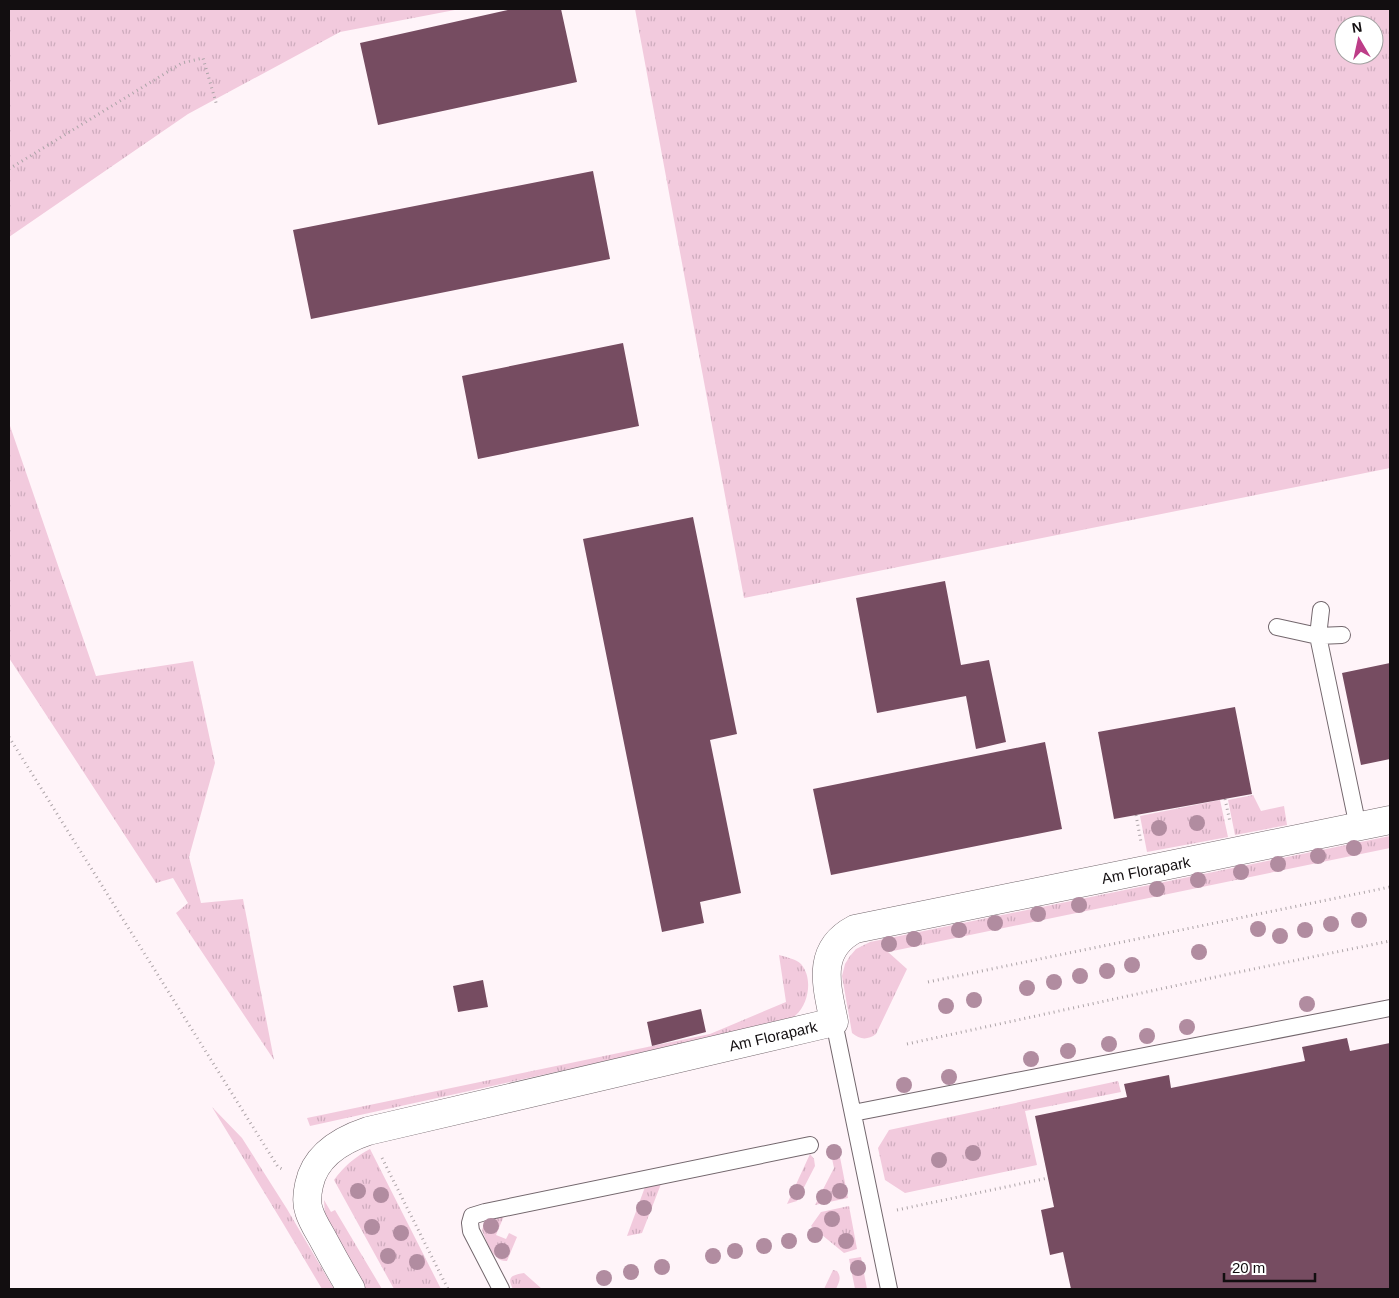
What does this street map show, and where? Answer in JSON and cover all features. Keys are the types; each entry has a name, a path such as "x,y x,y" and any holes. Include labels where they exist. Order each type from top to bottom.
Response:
{"street":[{"name":"Am Florapark","path":"351,1289 311,1218 307,1201 309,1184 315,1168 328,1152 340,1143 368,1131 834,1022 827,984 829,957 835,944 843,935 855,929 1390,820"}],"lane":[{"path":"1321,610 1318,636 1358,827"},
{"path":"1277,627 1318,636 1342,635"},
{"path":"853,1113 1390,1008"},
{"path":"834,1022 889,1289"},
{"path":"501,1289 471,1231 470,1223 472,1216 810,1145"}],"path":[{"path":"9,169 182,63 203,58 217,106"},
{"path":"9,737 278,1167 309,1184"},
{"path":"928,982 1390,887"},
{"path":"907,1044 1390,941"},
{"path":"368,1131 448,1289"},
{"path":"873,1214 1048,1178"}],"green space":[{"path":"9,9 460,9 340,32 188,114 9,237"},
{"path":"635,9 1390,9 1390,468 744,598"},
{"path":"9,423 96,676 193,661 215,763 189,857 201,903 243,899 274,1060 176,913 188,903 173,878 156,883 9,658"},
{"path":"1253,795 1261,811 1284,806 1287,825 1235,835 1228,800"},
{"path":"1220,800 1228,837 1147,852 1140,816"},
{"path":"1390,836 1390,848 888,952 907,969 876,1034 864,1038 852,1033 842,976 845,964 850,956 856,949 870,942"},
{"path":"779,955 799,962 805,970 808,983 804,1004 794,1017 786,1021 310,1126 307,1118 710,1034 786,1002"},
{"path":"1118,1081 1121,1092 1025,1111 1037,1165 905,1193 885,1180 878,1148 889,1130"},
{"path":"212,1107 242,1138 334,1289 322,1289"},
{"path":"838,1147 848,1198 815,1205 834,1168 830,1149"},
{"path":"370,1149 441,1289 394,1289 334,1180 350,1162"},
{"path":"810,1154 814,1159 815,1166 797,1201 787,1204"},
{"path":"661,1184 642,1233 627,1236 645,1187"},
{"path":"324,1200 331,1212 335,1210 382,1289 364,1289 325,1217"},
{"path":"849,1206 857,1249 844,1253 811,1226 821,1212"},
{"path":"504,1216 496,1235 506,1239 509,1233 517,1237 507,1261 494,1255 482,1230 485,1221"},
{"path":"861,1257 867,1289 855,1289 849,1259"},
{"path":"833,1270 837,1271 840,1280 836,1289 824,1289"},
{"path":"524,1273 542,1289 513,1289 510,1281 512,1277"}],"building":[{"path":"512,9 561,9 577,82 378,125 360,43"},
{"path":"593,171 610,259 311,319 293,230"},
{"path":"623,343 639,426 478,459 462,376"},
{"path":"693,517 737,734 710,740 741,893 700,902 704,923 662,932 583,539"},
{"path":"945,581 961,665 989,660 1006,742 976,749 966,696 877,713 856,598"},
{"path":"1390,663 1390,759 1361,765 1342,673"},
{"path":"1235,707 1252,794 1114,819 1098,732"},
{"path":"1045,742 1062,829 831,875 813,789"},
{"path":"483,980 488,1007 458,1012 453,986"},
{"path":"701,1009 706,1032 652,1046 647,1022"},
{"path":"1347,1038 1350,1051 1390,1043 1390,1289 1071,1289 1063,1252 1050,1255 1041,1210 1054,1207 1035,1116 1127,1097 1124,1084 1169,1075 1171,1088 1305,1061 1302,1047"}]}
